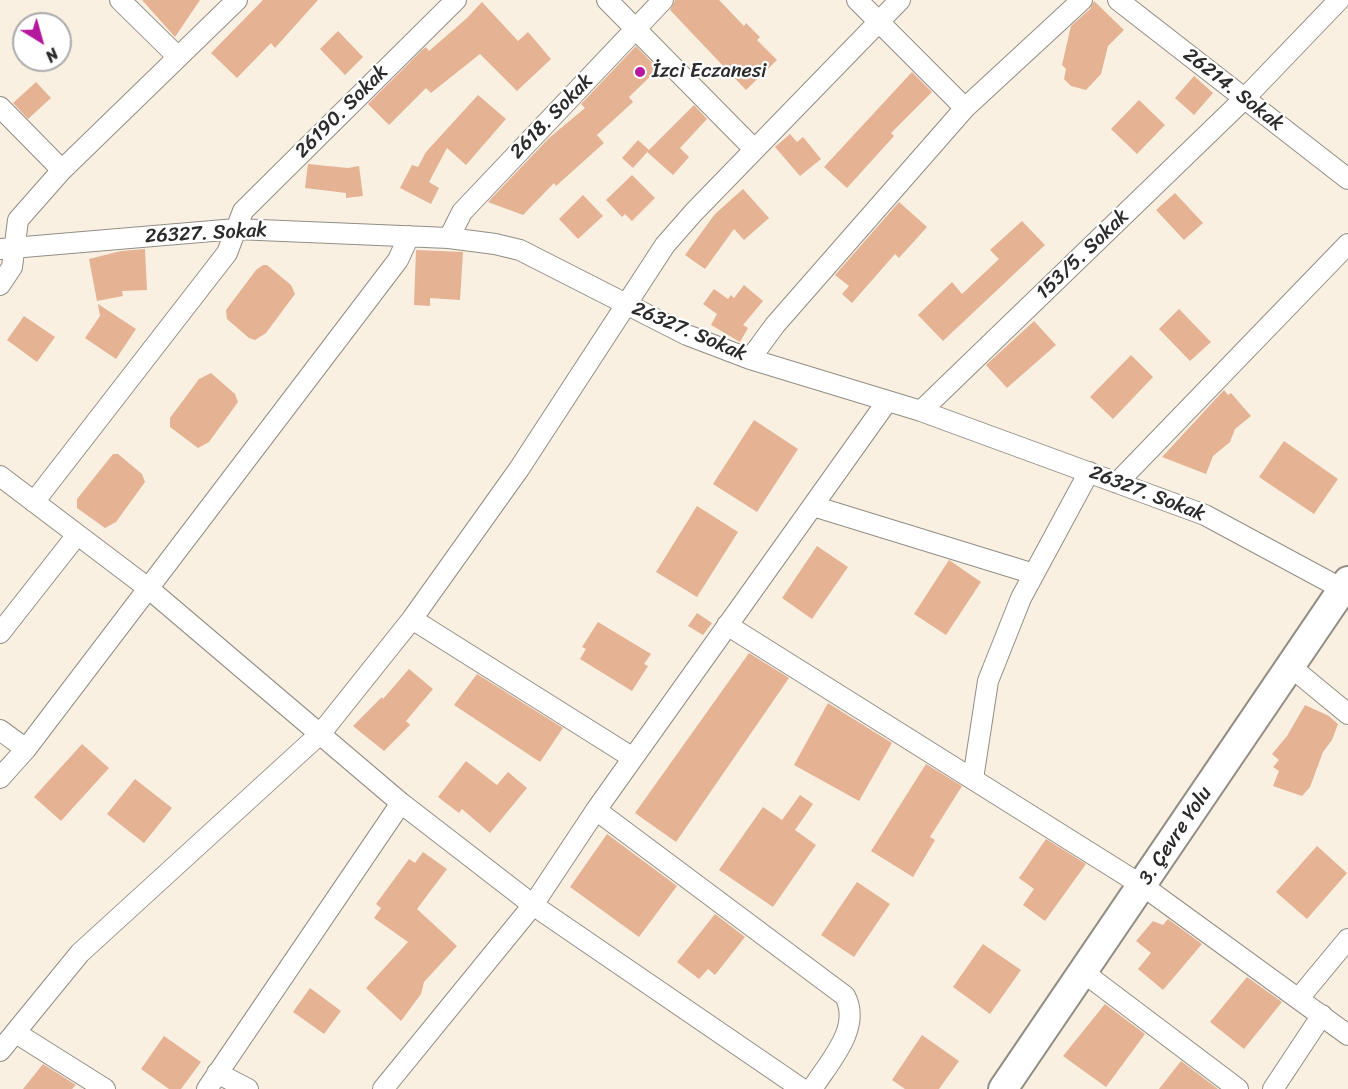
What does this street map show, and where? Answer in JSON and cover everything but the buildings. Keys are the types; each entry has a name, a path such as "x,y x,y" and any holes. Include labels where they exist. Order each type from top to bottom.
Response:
{"main road":[{"name":"3. Çevre Yolu","path":"1003,1089 1347,587"}],"street":[{"path":"120,0 178,57"},
{"path":"0,285 12,267 8,247 18,220 62,170 237,0"},
{"name":"26190. Sokak","path":"34,502 227,253 243,211 456,0"},
{"path":"607,0 754,149"},
{"name":"2618. Sokak","path":"449,238 462,212 663,0"},
{"path":"857,0 966,108"},
{"path":"0,1051 80,953 321,733 412,619 519,469 665,245 754,149 900,0"},
{"path":"750,359 775,325 966,108 1082,0"},
{"name":"26214. Sokak","path":"1118,0 1348,179"},
{"name":"153/5. Sokak","path":"921,411 1244,99 1339,0"},
{"path":"0,107 62,170"},
{"name":"26327. Sokak","path":"8,247 236,229 449,238 520,250 624,305 687,335 750,359 886,403 921,411 1204,515 1347,587"},
{"path":"0,778 26,748 398,260 409,237"},
{"path":"1117,483 1348,244"},
{"path":"383,1089 533,905 596,810 886,403"},
{"path":"973,779 988,681 1021,598 1089,472"},
{"path":"0,476 148,588 401,803 533,905 802,1089"},
{"path":"813,506 1034,574"},
{"path":"0,633 77,534"},
{"path":"412,619 633,758"},
{"path":"727,625 1143,886 1348,1035"},
{"path":"1290,667 1348,714"},
{"path":"0,730 26,748"},
{"path":"248,1089 212,1081 401,803"},
{"path":"596,810 844,996 849,1005 851,1022 812,1089"},
{"path":"1299,998 1348,939"},
{"path":"1083,972 1238,1089"},
{"path":"1273,1089 1322,1015"},
{"path":"16,1033 105,1089"}],"place":[{"name":"İzci Eczanesi","path":"640,72"}]}
